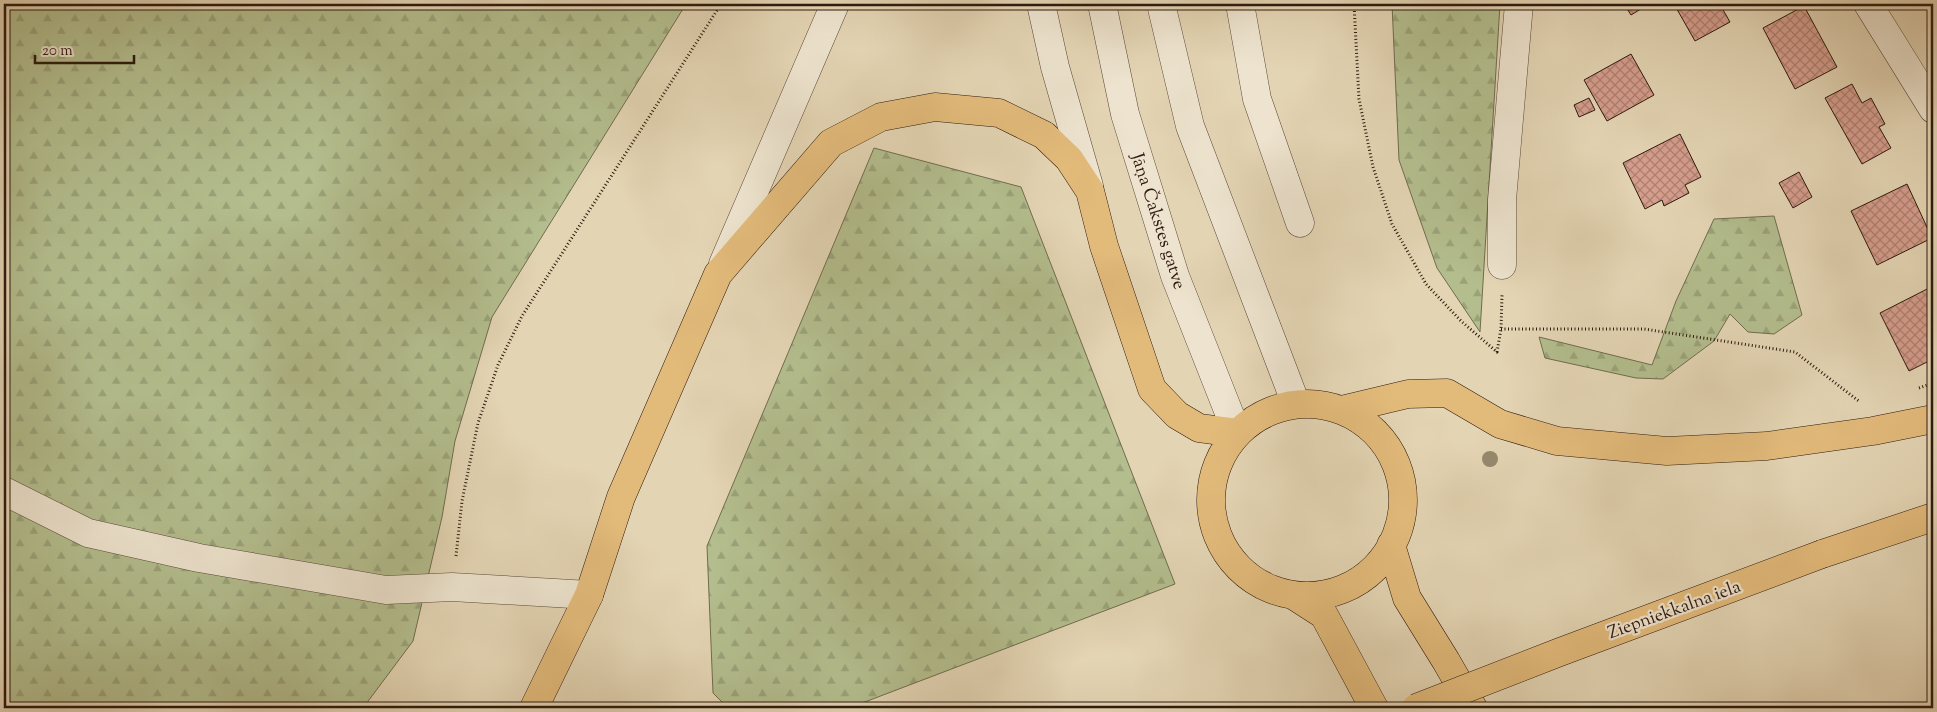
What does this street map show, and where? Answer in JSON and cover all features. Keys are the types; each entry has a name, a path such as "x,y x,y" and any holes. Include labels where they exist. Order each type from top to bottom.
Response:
{"highway":[{"path":"534,708 589,595 620,497 718,274 831,143 881,117 935,107 999,113 1044,135 1069,159 1090,191 1104,246 1152,390 1177,415 1200,428 1237,433"},
{"path":"1341,410 1408,394 1447,393 1500,424 1557,441 1666,450 1767,446 1872,431 1933,419"},
{"path":"1296,404 1319,404 1341,410 1362,421 1379,437 1392,456 1397,470 1403,501 1400,524 1391,545 1378,564 1360,580 1339,590 1316,595 1293,595 1270,589 1250,577 1233,561 1220,542 1213,520 1210,496 1217,466 1237,433 1254,419 1275,409 1296,404"},
{"name":"Ziepniekkalna iela","path":"1416,708 1822,554 1933,517"},
{"path":"1391,545 1407,598 1474,708"},
{"path":"1293,595 1324,615 1374,708"}],"street":[{"path":"718,274 835,4"},
{"path":"1041,4 1055,67 1090,191"},
{"name":"Jāņa Čakstes gatve","path":"1102,4 1125,114 1175,276 1237,433"},
{"path":"1160,4 1190,126 1296,404"},
{"path":"1240,4 1257,99 1300,223"},
{"path":"1502,265 1502,200 1519,4"},
{"path":"1868,4 1933,109"},
{"path":"4,492 88,533 199,558 386,590 452,587 589,595"}],"path":[{"path":"452,587 462,501 478,423 498,365 522,316 721,4"},
{"path":"1354,4 1359,99 1373,167 1392,224 1426,284 1461,321 1497,352 1502,329 1502,265"},
{"path":"1502,329 1644,329 1795,352 1864,406"}],"green space":[{"path":"4,4 686,4 492,317 455,441 442,517 413,641 363,708 4,708"},
{"path":"1392,4 1500,4 1480,332 1437,268 1399,160"},
{"path":"874,148 1021,187 1175,584 849,708 728,708 713,693 707,546"},
{"path":"1774,216 1802,315 1774,334 1748,332 1730,314 1714,341 1663,379 1636,378 1545,358 1539,337 1652,365 1676,301 1714,219"}],"building":[{"path":"1624,4 1649,4 1631,15"},
{"path":"1674,4 1729,4 1722,8 1730,22 1695,41"},
{"path":"1804,6 1837,67 1795,89 1763,28"},
{"path":"1631,54 1654,95 1607,121 1584,80"},
{"path":"1852,84 1862,103 1871,98 1885,124 1879,127 1891,148 1862,164 1825,98"},
{"path":"1589,98 1595,110 1579,117 1574,105"},
{"path":"1680,134 1701,177 1685,185 1689,193 1664,206 1662,200 1645,209 1623,163"},
{"path":"1799,172 1812,197 1793,208 1779,183"},
{"path":"1907,184 1932,238 1877,265 1851,211"},
{"path":"1933,286 1933,359 1909,371 1880,313"}]}
